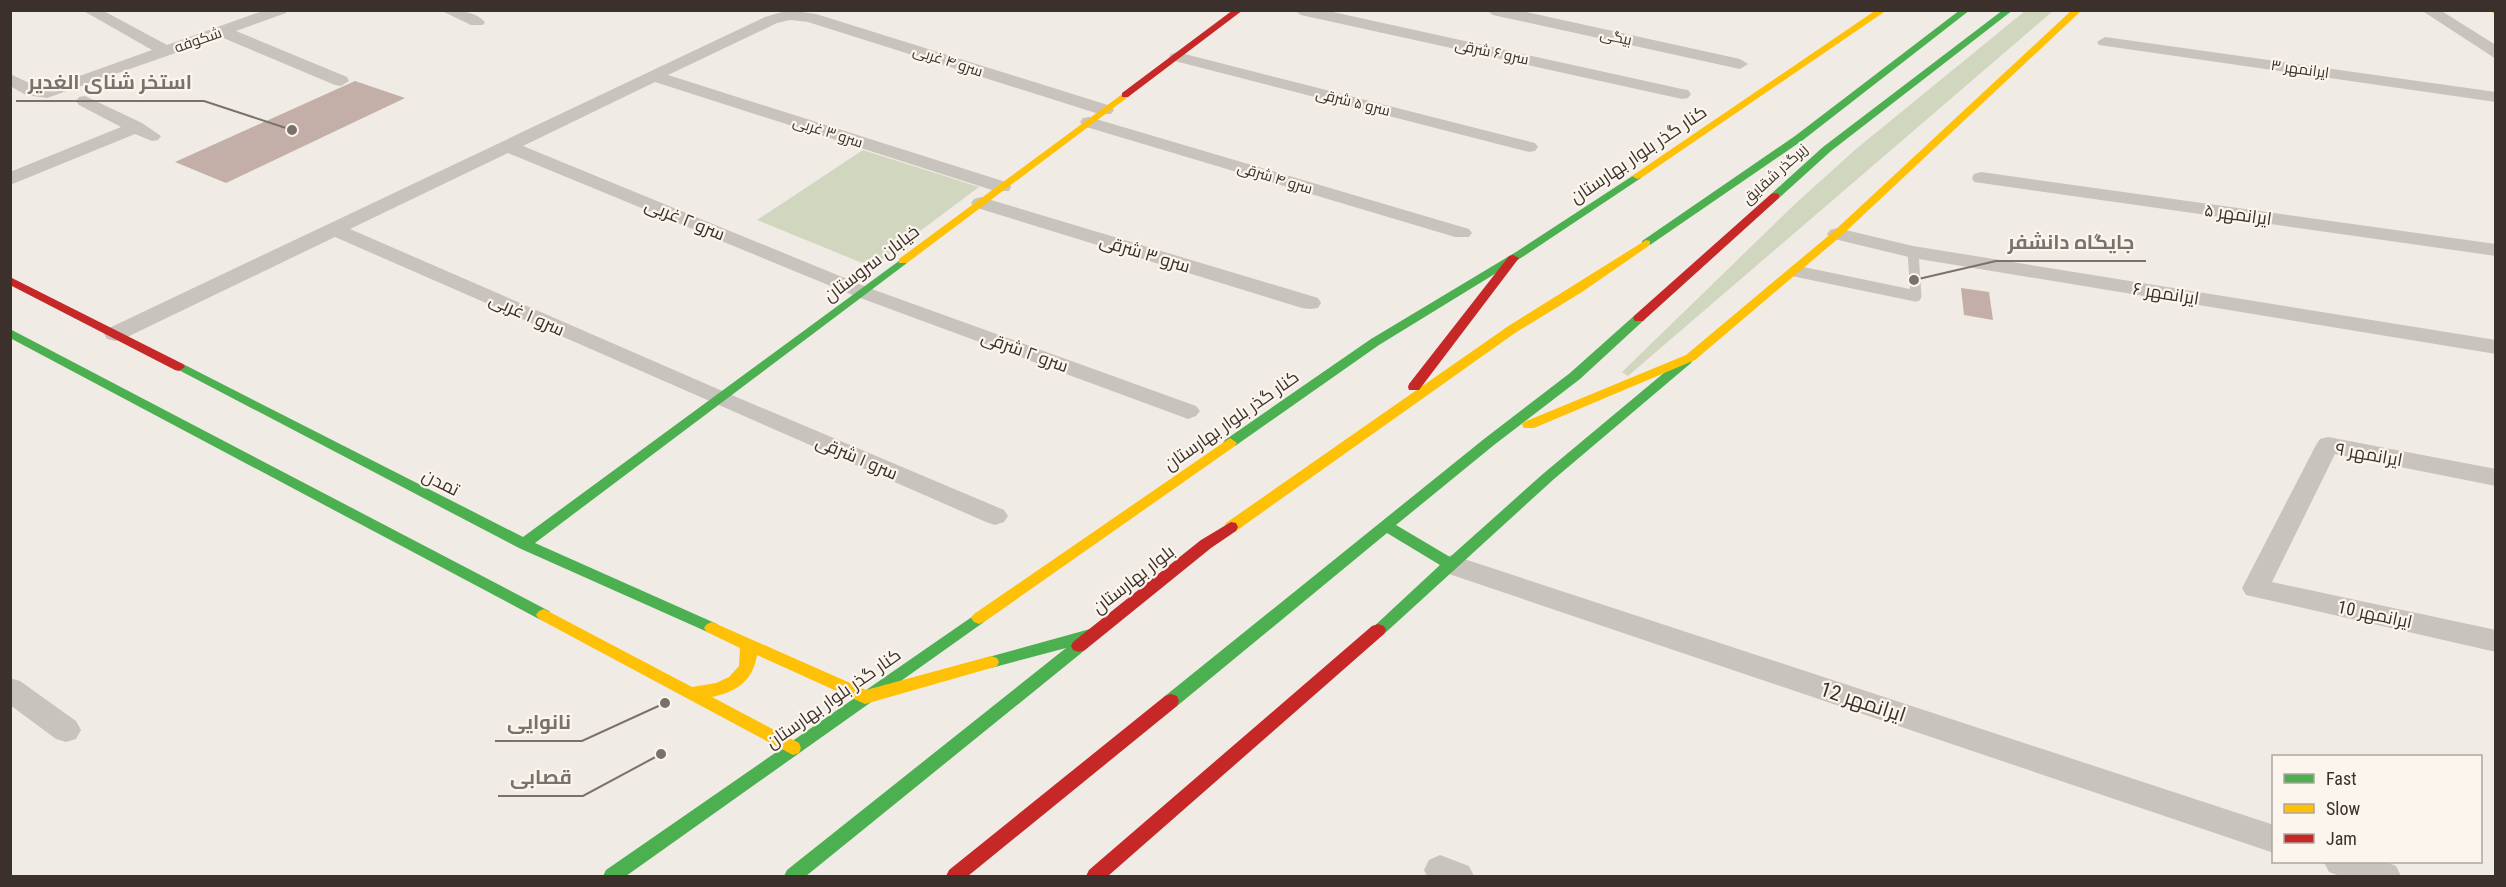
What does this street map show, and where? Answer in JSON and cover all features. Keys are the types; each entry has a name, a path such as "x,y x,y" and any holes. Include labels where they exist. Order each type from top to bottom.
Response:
{"main road":[{"name":"خیابان سروستان","path":"524,544 1239,10"},
{"name":"کنار گذر بلوار بهارستان","path":"612,876 1375,342 1513,258 1883,10"},
{"name":"زیرگذر شقایق","path":"1511,330 1578,289 1799,138 1966,10"},
{"name":"زیرگذر شقایق","path":"1489,442 1575,376 1827,149 2009,10"},
{"path":"1095,876 1452,565 1549,476 1837,234 2078,10"},
{"path":"2491,10 2496,12"},
{"path":"1390,417 1513,258"},
{"name":"تمدن","path":"10,280 524,544 865,697"},
{"name":"بلوار بهارستان","path":"793,876 1206,544 1511,330"},
{"path":"10,333 793,748"},
{"path":"955,876 1489,442 1691,357"},
{"path":"1386,526 1452,565"},
{"path":"865,697 1090,635"},
{"path":"693,693 712,692 732,684 747,671 752,656 748,643"}],"street":[{"path":"89,10 166,51"},
{"name":"شکوفه","path":"10,79 32,91 47,93 281,10"},
{"path":"447,10 477,22"},
{"name":"بیگی","path":"1493,10 1740,64"},
{"path":"2428,10 2496,54"},
{"name":"سرو ۶ شرقی","path":"1308,11 1682,94"},
{"name":"سرو ۴ غربی","path":"653,76 771,20 790,15 810,17 1105,110"},
{"path":"222,31 341,81"},
{"name":"ایرانمهر ۳","path":"2105,42 2496,97"},
{"name":"سرو ۵ شرقی","path":"1177,57 1529,147"},
{"path":"115,334 653,76"},
{"name":"سرو ۳ غربی","path":"653,76 1002,187"},
{"path":"10,179 144,132 85,101"},
{"name":"سرو ۴ شرقی","path":"1089,123 1462,233"},
{"name":"سرو ۲ غربی","path":"507,146 862,292"},
{"name":"ایرانمهر ۵","path":"1981,178 2496,250"},
{"name":"سرو ۳ شرقی","path":"981,203 1310,303"},
{"name":"سرو ۱ غربی","path":"334,229 719,398"},
{"name":"ایرانمهر ۶","path":"1837,234 1913,252 2496,347"},
{"name":"سرو ۲ شرقی","path":"862,292 1188,411"},
{"name":"سرو ۱ شرقی","path":"719,398 995,516"},
{"name":"ایرانمهر ۹","path":"2255,588 2328,445 2496,478"},
{"name":"ایرانمهر 12","path":"1452,565 2272,838"},
{"name":"ایرانمهر 10","path":"2255,588 2496,641"},
{"path":"10,689 66,730"},
{"path":"2346,863 2385,876"}],"lane":[{"path":"1795,271 1916,296 1913,252"}],"green space":[{"path":"2025,11 2053,11 1628,376 1622,372 1795,204 1856,149"},
{"path":"863,150 979,187 872,267 757,220"}],"building":[{"path":"355,81 405,98 226,183 175,162"},
{"path":"1961,288 1989,292 1993,320 1964,315"}],"traffic: fast":[{"path":"1646,243 1799,138 1966,10"},
{"path":"1775,196 1827,149 2009,10"},
{"path":"1230,443 1375,342 1520,254 1637,176"},
{"path":"524,544 903,261"},
{"path":"1171,701 1489,442 1575,376 1639,318"},
{"path":"10,333 544,615"},
{"path":"1378,630 1549,476 1687,360"},
{"path":"179,367 524,544 712,628"},
{"path":"1386,526 1452,565"},
{"path":"612,876 979,618"},
{"path":"991,662 1090,635"},
{"path":"793,876 1079,646"}],"traffic: slow":[{"path":"1637,176 1883,10"},
{"path":"1687,360 1837,234 2078,10"},
{"path":"2491,10 2496,12"},
{"path":"903,261 1125,95"},
{"path":"1231,527 1511,330 1578,289 1646,243"},
{"path":"1529,425 1691,357"},
{"path":"979,618 1230,443"},
{"path":"544,615 793,748"},
{"path":"712,628 865,697 991,662"},
{"path":"693,693 716,689 735,682 747,667 748,643"}],"traffic: jam":[{"path":"1125,95 1239,10"},
{"path":"1639,318 1775,196"},
{"path":"1414,387 1513,258"},
{"path":"10,280 179,367"},
{"path":"1079,646 1206,544 1231,527"},
{"path":"1095,876 1378,630"},
{"path":"955,876 1171,701"}],"place":[{"name":"استخر شنای الغدیر","path":"292,130"},
{"name":"جایگاه دانشفر","path":"1914,280"},
{"name":"نانوایی","path":"665,703"},
{"name":"قصابی","path":"661,754"}]}
